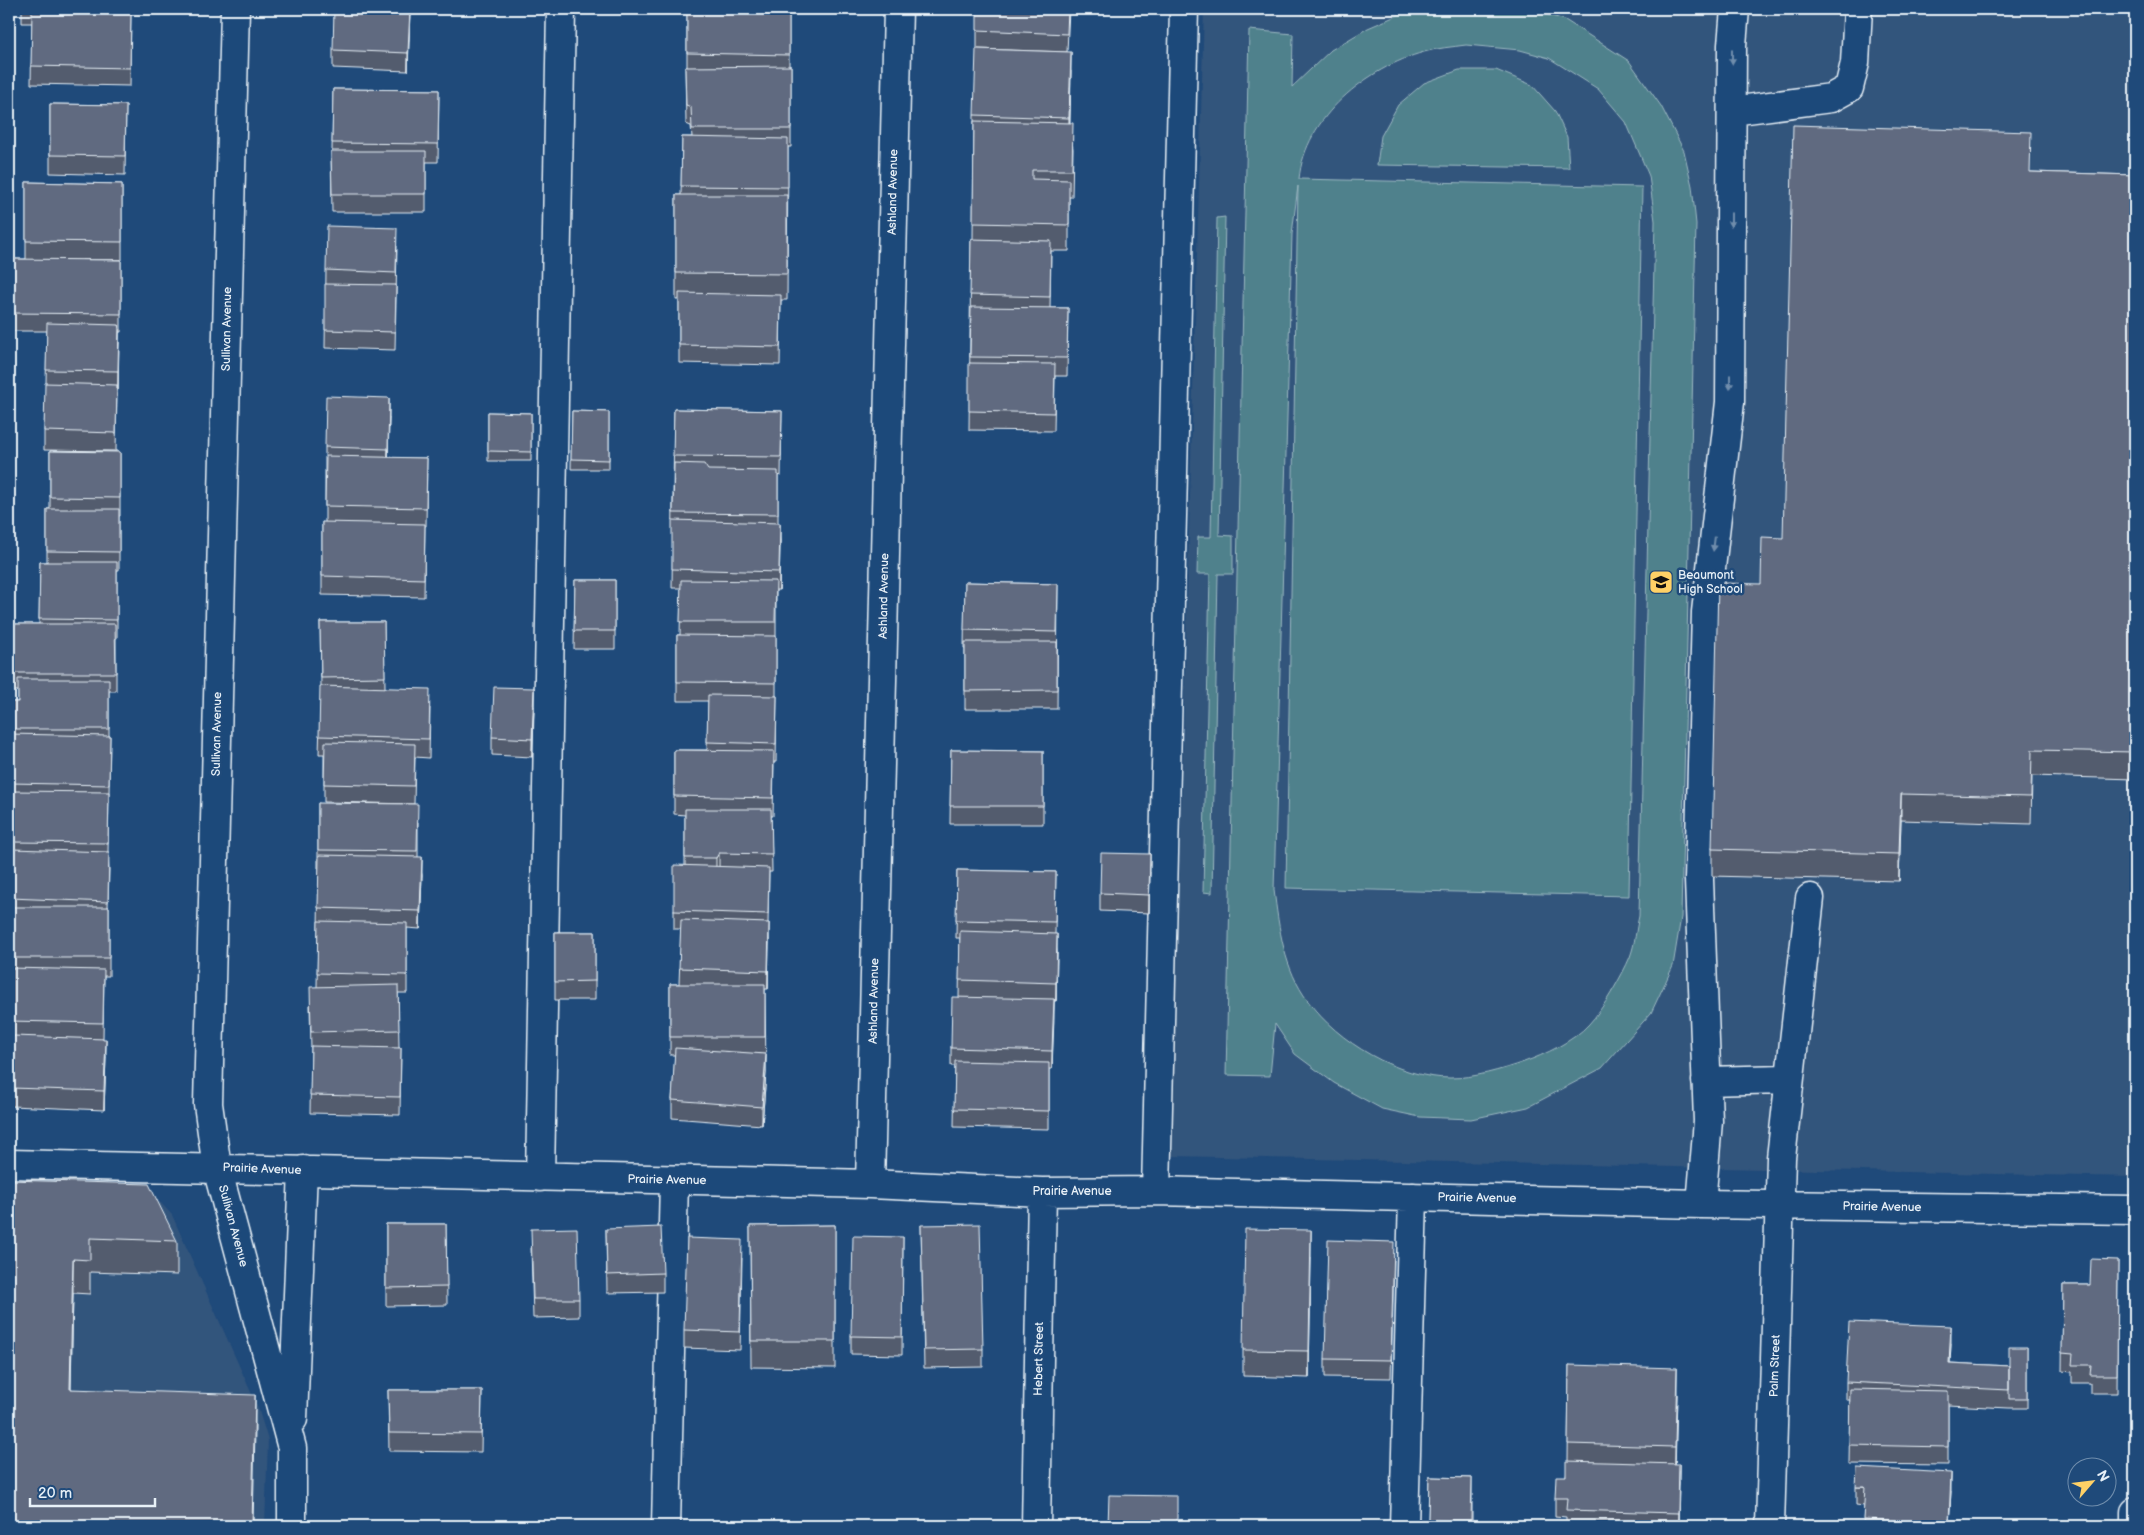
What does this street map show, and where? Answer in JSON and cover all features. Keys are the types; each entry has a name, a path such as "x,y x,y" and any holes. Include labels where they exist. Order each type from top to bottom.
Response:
{"street":[{"name":"Sullivan Avenue","path":"235,9 208,1104 217,1168 292,1448"},
{"path":"540,1177 561,9"},
{"name":"Ashland Avenue","path":"870,1184 898,9"},
{"path":"1156,1191 1184,9"},
{"path":"1700,1204 1708,1121 1699,880 1706,612 1730,402 1732,45 1735,9"},
{"path":"1732,111 1831,98 1849,88 1855,63 1858,9"},
{"name":"Palm Street","path":"1770,1526 1781,1158 1810,898"},
{"path":"1706,1080 1789,1079"},
{"name":"Prairie Avenue","path":"9,1164 870,1184 1042,1192 1156,1191 1700,1204 2135,1210"},
{"name":"Sullivan Avenue","path":"292,1526 292,1448 303,1170"},
{"path":"666,1526 674,1180"},
{"name":"Hebert Street","path":"1036,1526 1042,1192"},
{"path":"1404,1526 1413,1197"},
{"path":"2135,1512 2135,1526"}],"shaded area":[{"name":"Beaumont High School","path":"1204,9 2135,9 2135,1177 1171,1156"},
{"path":"9,1194 147,1198 161,1203 172,1215 258,1408 268,1440 265,1526 9,1526"}],"green space":[{"path":"1412,9 1528,9 1565,20 1629,61 1661,106 1684,151 1692,186 1696,224 1681,917 1673,966 1651,1013 1602,1068 1528,1107 1471,1119 1420,1117 1382,1109 1334,1083 1295,1054 1275,1024 1270,1076 1226,1075 1249,30 1293,34 1292,87 1331,50 1368,28","holes":["1466,45 1520,50 1549,58 1598,89 1626,122 1649,176 1655,221 1639,916 1633,947 1627,965 1606,1001 1583,1030 1558,1047 1524,1062 1487,1073 1450,1078 1410,1072 1390,1064 1371,1055 1336,1030 1308,1001 1293,976 1284,948 1278,919 1274,890 1292,234 1298,186 1286,888 1629,896 1642,187 1299,179 1304,156 1313,135 1326,116 1342,98 1381,70 1424,52 1445,48"]},
{"path":"1459,70 1496,70 1532,85 1555,111 1567,137 1569,168 1377,165 1381,136 1398,105 1424,83"},
{"path":"1225,217 1219,535 1233,536 1233,574 1218,574 1212,893 1203,892 1210,574 1197,574 1198,537 1211,537 1217,218"}],"building":[{"path":"334,9 410,9 408,53 333,50"},
{"path":"687,9 789,9 789,55 687,53"},
{"path":"977,9 1068,9 1067,34 977,30"},
{"path":"32,10 131,11 130,68 31,66"},
{"path":"976,49 1071,52 1069,118 974,115"},
{"path":"791,66 791,129 692,129 691,107 686,105 685,67"},
{"path":"333,89 439,90 438,144 332,143"},
{"path":"50,104 126,105 125,156 50,155"},
{"path":"974,121 1073,123 1072,170 1032,170 1032,179 1069,180 1069,225 973,223"},
{"name":"Beaumont High School","path":"1793,125 2031,132 2030,172 2135,175 2135,752 2032,750 2031,797 1901,794 1899,854 1712,849 1718,583 1761,584 1762,537 1783,538"},
{"path":"682,137 788,139 788,187 681,186"},
{"path":"331,151 426,151 426,194 332,194"},
{"path":"26,182 122,184 122,242 26,241"},
{"path":"676,195 787,195 787,274 676,273"},
{"path":"327,226 397,228 396,273 326,270"},
{"path":"971,239 1051,241 1050,297 970,295"},
{"path":"9,259 121,260 121,314 9,313"},
{"path":"325,284 396,285 395,332 325,330"},
{"path":"679,293 781,295 780,347 679,345"},
{"path":"971,307 1068,308 1067,358 970,357"},
{"path":"47,323 119,325 118,371 46,370"},
{"path":"969,363 1055,364 1054,413 969,411"},
{"path":"45,383 117,385 116,433 44,431"},
{"path":"326,396 389,398 388,449 325,447"},
{"path":"674,409 782,411 781,457 673,456"},
{"path":"572,411 609,412 609,460 571,459"},
{"path":"488,412 531,413 531,452 488,451"},
{"path":"50,451 120,452 120,498 50,497"},
{"path":"326,456 427,458 426,508 325,506"},
{"path":"674,463 704,464 708,470 778,471 778,514 673,513"},
{"path":"47,509 119,509 119,552 47,551"},
{"path":"672,520 780,523 779,572 672,569"},
{"path":"322,522 425,524 424,579 322,576"},
{"path":"40,562 117,562 117,620 39,619"},
{"path":"575,580 615,580 615,631 574,631"},
{"path":"681,580 776,581 775,622 680,622"},
{"path":"965,582 1058,584 1057,632 964,630"},
{"path":"320,622 384,622 385,677 321,678"},
{"path":"9,624 115,624 116,673 9,673"},
{"path":"677,635 776,636 776,683 677,682"},
{"path":"965,642 1057,642 1057,690 965,691"},
{"path":"18,679 109,679 109,729 9,729 9,702 18,702"},
{"path":"320,686 430,689 429,739 319,736"},
{"path":"494,687 534,688 532,739 492,737"},
{"path":"708,695 777,696 776,744 707,742"},
{"path":"9,734 110,736 109,785 10,783"},
{"path":"325,742 415,744 414,786 324,784"},
{"path":"674,750 774,751 773,798 674,796"},
{"path":"951,750 1043,751 1043,806 950,806"},
{"path":"12,791 109,792 108,843 11,842 9,804 12,804"},
{"path":"318,803 418,804 417,851 318,850"},
{"path":"685,809 771,809 772,854 719,853 716,858 685,858"},
{"path":"12,849 109,852 108,902 10,898"},
{"path":"1101,853 1150,854 1149,895 1100,893"},
{"path":"319,855 422,857 420,911 318,908"},
{"path":"674,865 769,868 768,914 674,911"},
{"path":"957,870 1056,872 1055,922 956,920"},
{"path":"9,907 109,907 109,958 9,958"},
{"path":"681,920 769,923 768,971 679,968"},
{"path":"318,921 407,923 407,975 317,973"},
{"path":"960,931 1057,934 1056,983 959,980"},
{"path":"555,932 595,932 595,981 555,982"},
{"path":"9,968 104,970 103,1023 9,1021"},
{"path":"670,984 765,984 765,1037 670,1037"},
{"path":"398,985 399,1030 311,1032 310,987"},
{"path":"952,997 1054,999 1052,1051 951,1048"},
{"path":"13,1036 106,1039 104,1091 11,1088"},
{"path":"311,1046 401,1048 400,1097 310,1095"},
{"path":"675,1048 766,1054 762,1107 672,1100"},
{"path":"955,1061 1049,1063 1049,1111 954,1109"},
{"path":"9,1180 149,1184 177,1241 90,1238 90,1260 73,1259 70,1389 255,1395 252,1526 9,1526"},
{"path":"386,1224 446,1224 447,1287 386,1288"},
{"path":"980,1224 983,1349 924,1350 921,1225"},
{"path":"835,1225 835,1341 751,1341 750,1226"},
{"path":"661,1227 663,1273 607,1275 606,1229"},
{"path":"577,1228 579,1299 533,1299 531,1229"},
{"path":"1245,1229 1311,1230 1309,1351 1243,1350"},
{"path":"853,1236 903,1237 902,1337 851,1336"},
{"path":"687,1238 742,1240 740,1332 684,1330"},
{"path":"1328,1240 1394,1242 1391,1360 1325,1359"},
{"path":"2091,1259 2118,1260 2117,1375 2090,1375 2091,1365 2072,1365 2073,1354 2062,1353 2063,1285 2090,1285"},
{"path":"1849,1322 1951,1326 1949,1363 2009,1366 2009,1390 1846,1382"},
{"path":"2009,1347 2027,1347 2027,1399 2009,1399"},
{"path":"1569,1365 1677,1368 1675,1447 1568,1444"},
{"path":"1850,1389 1948,1391 1948,1447 1849,1445"},
{"path":"388,1390 482,1390 481,1434 389,1433"},
{"path":"1566,1461 1679,1464 1678,1513 1566,1510 1567,1498 1555,1498 1556,1476 1566,1476"},
{"path":"1857,1468 1951,1473 1949,1523 1863,1519 1865,1487 1856,1487"},
{"path":"1429,1477 1472,1478 1471,1521 1428,1520"},
{"path":"1109,1495 1177,1496 1177,1526 1108,1526"},
{"path":"1579,1522 1680,1522 1680,1526 1579,1526"}],"place":[{"name":"Beaumont High School","path":"1661,582"}]}
